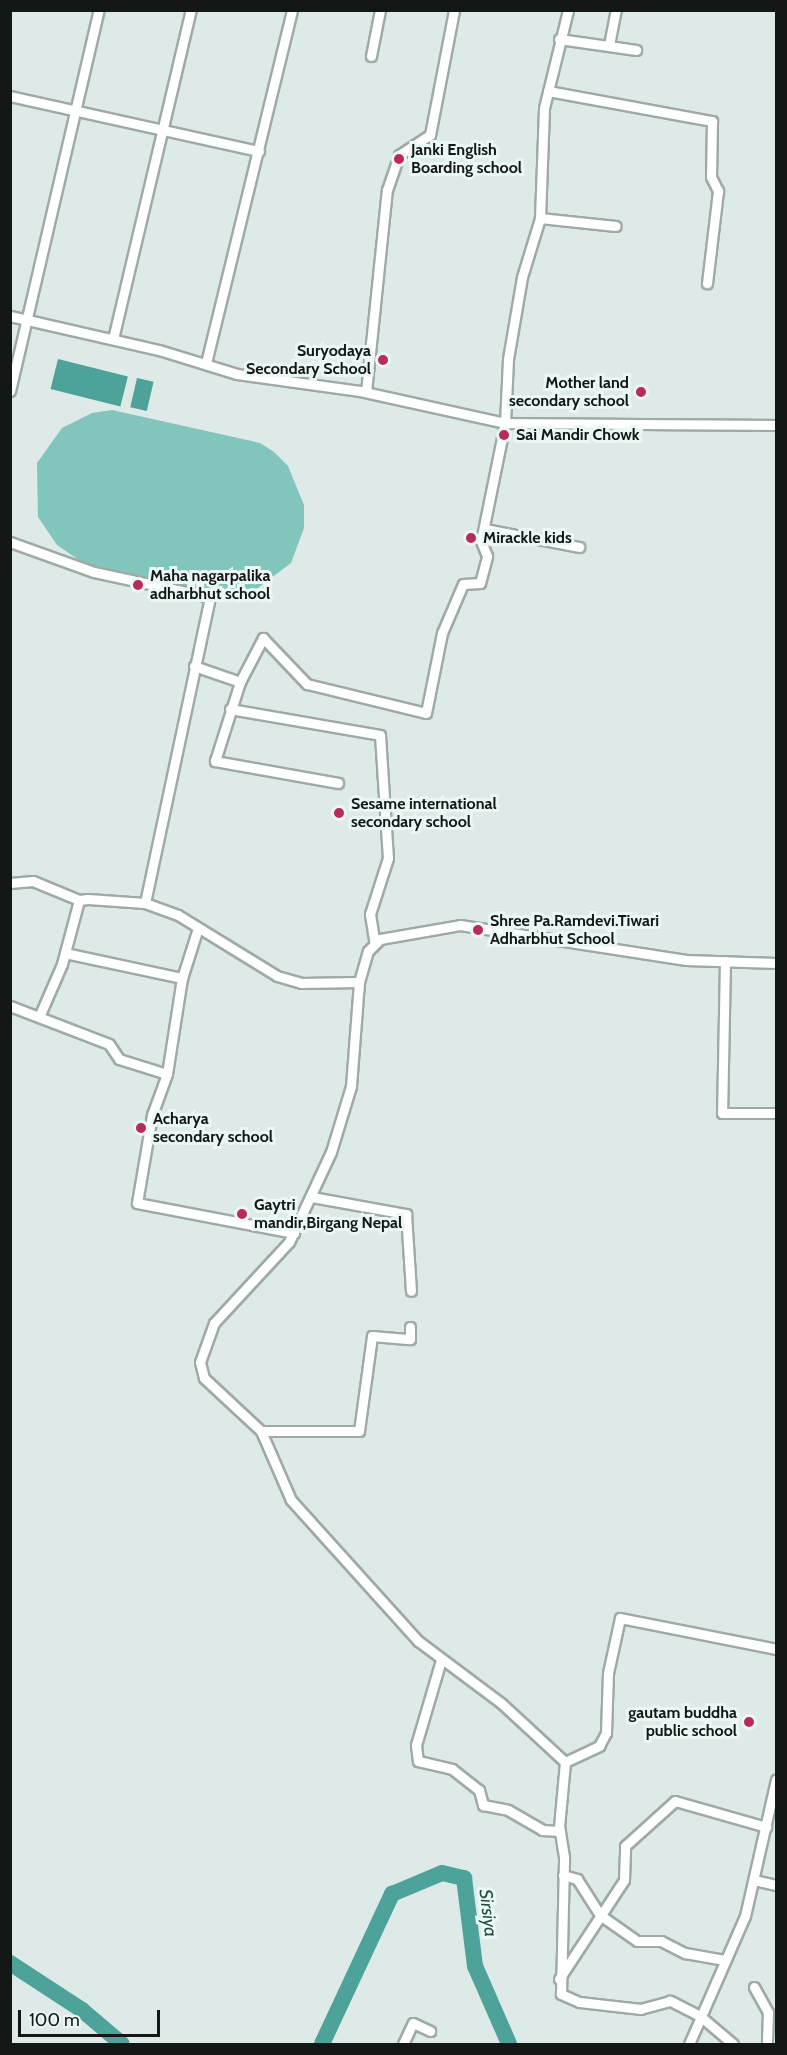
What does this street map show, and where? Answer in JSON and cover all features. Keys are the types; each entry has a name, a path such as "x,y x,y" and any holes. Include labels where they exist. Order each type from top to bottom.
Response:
{"street":[{"path":"10,391 30,320 99,10"},
{"path":"112,339 191,10"},
{"path":"206,363 292,10"},
{"path":"371,56 380,10"},
{"path":"366,393 387,190 399,155 430,135 454,10"},
{"path":"338,783 215,761 240,682 263,638 307,684 426,713 442,633 463,585 480,583 487,556 481,541 505,423 508,359 522,277 540,218 548,91 568,10"},
{"path":"609,45 616,10"},
{"path":"559,39 636,50"},
{"path":"548,91 712,121 711,177 718,191 706,283"},
{"path":"10,96 162,132 259,151"},
{"path":"540,218 616,226"},
{"path":"10,316 206,363 237,374 366,393 505,423 777,425"},
{"path":"485,529 579,547"},
{"path":"10,542 94,572 210,597 145,903"},
{"path":"194,666 240,682"},
{"path":"230,709 380,735 388,858 370,914 375,944 359,982 351,1086 312,1197 294,1233 214,1323 200,1362 204,1378 261,1431 291,1500 418,1641 501,1703 565,1762"},
{"path":"10,883 33,880 79,900 145,903 198,928 276,976 301,983 359,982"},
{"path":"39,1017 65,953 79,900"},
{"path":"375,944 414,930 460,925 637,954 777,963"},
{"path":"198,928 182,978 167,1074 152,1115 137,1203 294,1233"},
{"path":"65,953 182,978"},
{"path":"725,961 722,1113 773,1113"},
{"path":"10,1006 109,1044 119,1059 167,1074"},
{"path":"312,1197 406,1214 411,1291"},
{"path":"261,1431 359,1431 372,1336 410,1339 410,1326"},
{"path":"565,1762 598,1746 606,1733 608,1673 620,1618 777,1649"},
{"path":"441,1660 416,1745 418,1761 452,1769 479,1790 483,1805 508,1810 542,1830 560,1832"},
{"path":"565,1762 560,1832 563,1875 559,1978 568,1999 641,2009 670,2001 700,2016 734,2044"},
{"path":"689,2044 724,1960 746,1916 777,1779"},
{"path":"559,1978 624,1880 625,1846 675,1801 766,1827"},
{"path":"563,1875 577,1879 600,1915 637,1941 661,1941 685,1953 724,1960"},
{"path":"754,1880 777,1885"},
{"path":"754,1987 768,2012 767,2044"},
{"path":"403,2044 412,2023 430,2031"}],"shaded area":[{"path":"58,359 128,376 120,406 51,389"},
{"path":"137,378 154,382 147,411 130,407"},
{"path":"112,410 260,443 274,452 288,466 304,505 304,528 291,563 258,588 224,595 89,567 57,545 38,517 37,463 62,428 92,413"}],"waterway":[{"name":"Sirsiya","path":"322,2044 392,1894 442,1873 464,1878 475,1966 509,2044"},
{"name":"Sirsiya","path":"10,1963 82,2010 122,2044"}],"place":[{"name":"Janki English Boarding school","path":"399,159"},
{"name":"Suryodaya Secondary School","path":"383,360"},
{"name":"Mother land secondary school","path":"641,392"},
{"name":"Sai Mandir Chowk","path":"504,435"},
{"name":"Mirackle kids","path":"471,538"},
{"name":"Maha nagarpalika adharbhut school","path":"138,585"},
{"name":"Sesame international secondary school","path":"339,813"},
{"name":"Shree Pa.Ramdevi.Tiwari Adharbhut School","path":"478,930"},
{"name":"Acharya secondary school","path":"141,1128"},
{"name":"Gaytri mandir,Birgang Nepal","path":"242,1214"},
{"name":"gautam buddha public school","path":"749,1722"}]}
